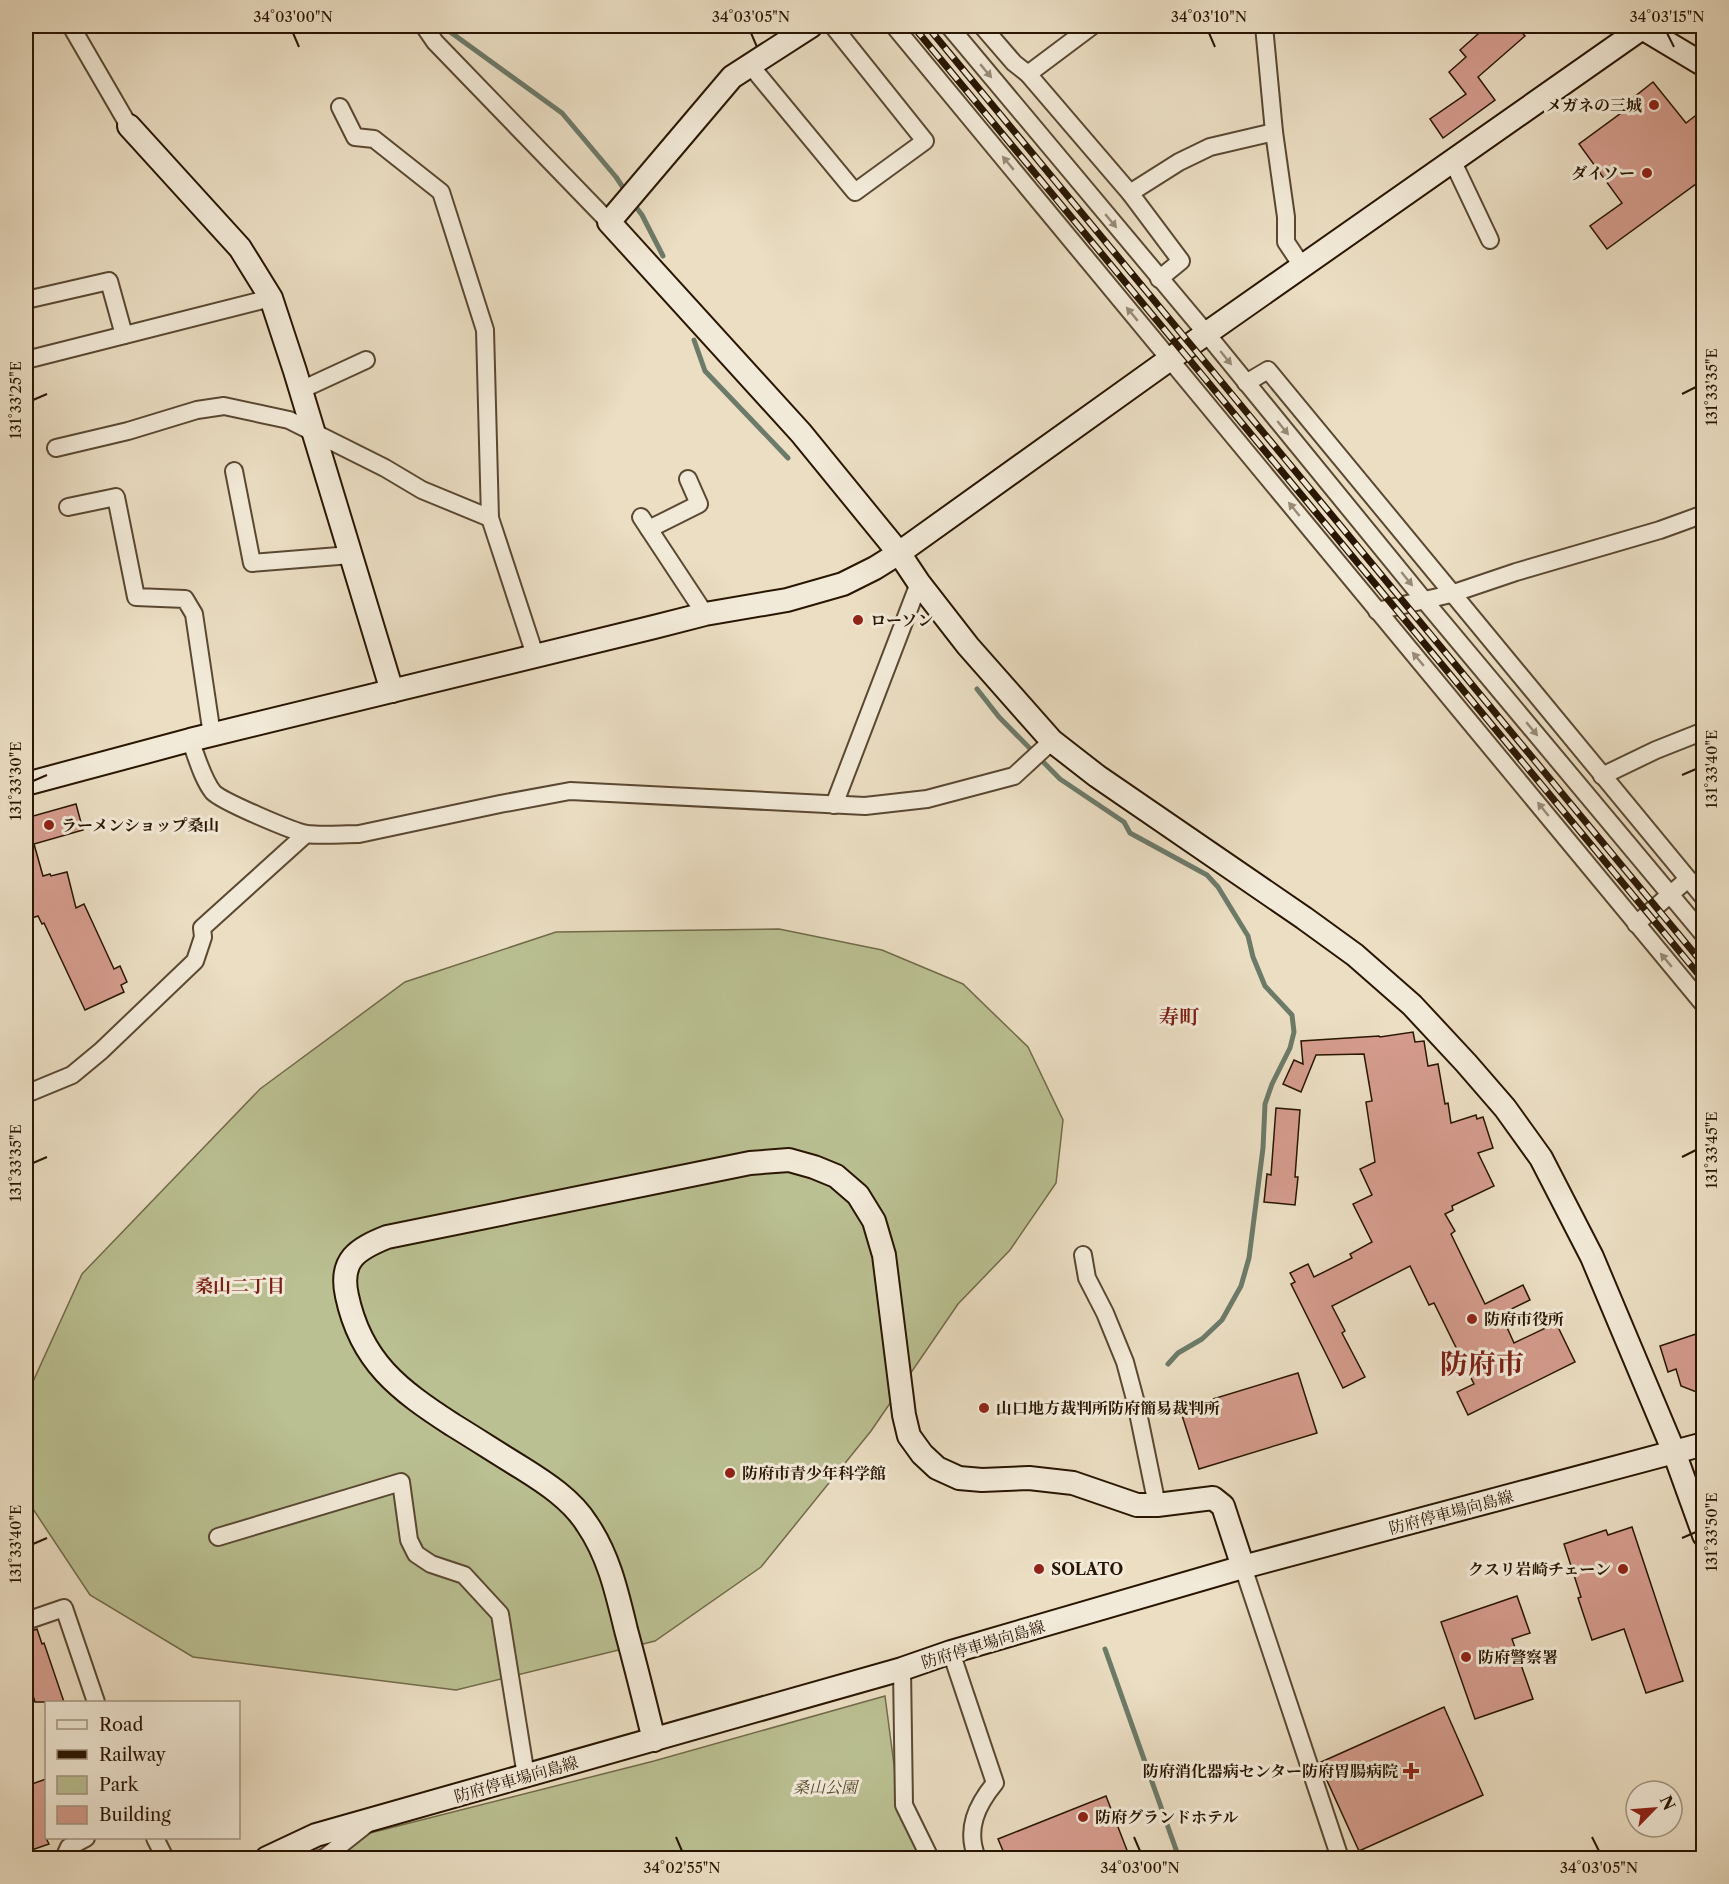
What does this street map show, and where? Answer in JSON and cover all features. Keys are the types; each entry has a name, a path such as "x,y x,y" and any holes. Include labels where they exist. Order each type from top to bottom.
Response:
{"street":[{"path":"71,26 129,126 240,248 271,298 392,690"},
{"path":"424,26 435,42 609,222 801,433 899,553 919,584 968,646 1052,741 1097,776 1355,955 1412,1005 1505,1108 1541,1158 1592,1257 1674,1452 1704,1535"},
{"path":"609,222 732,77 811,26"},
{"path":"750,65 855,192 925,141 833,26"},
{"path":"894,26 1704,1005"},
{"path":"949,26 1704,935"},
{"path":"982,26 1014,63 1028,74 1130,193 1181,261 1160,279"},
{"path":"1028,74 1092,26"},
{"path":"1263,26 1286,217 1286,242 1302,266"},
{"path":"26,784 190,740 392,690 705,614 787,600 843,584 899,553 1206,333 1453,162 1642,26 1704,65"},
{"path":"340,107 355,137 374,139 441,192 485,330 490,518 535,655"},
{"path":"1130,193 1179,162 1210,147 1274,132"},
{"path":"1453,162 1490,240"},
{"path":"26,300 109,281 124,335"},
{"path":"26,360 271,298"},
{"path":"301,390 366,360"},
{"path":"1246,383 1268,370 1704,898"},
{"path":"56,448 128,431 197,410 224,406 289,420 385,468 422,490 490,518"},
{"path":"234,471 252,563 351,555"},
{"path":"688,479 699,504 645,523 705,614"},
{"path":"68,507 116,497 136,597 185,599 194,614 212,735"},
{"path":"1377,610 1451,594 1516,572 1660,530 1704,514"},
{"path":"834,805 919,584"},
{"path":"1602,776 1656,750 1704,731"},
{"path":"190,740 214,793 234,805 306,834 359,834 570,791 865,806 927,799 1014,776 1052,741"},
{"path":"26,1094 72,1075 101,1051 195,961 203,937 202,928 306,834"},
{"path":"1636,924 1688,879"},
{"path":"654,1740 604,1552 586,1522 567,1500 535,1476 419,1403 389,1379 371,1356 359,1335 344,1284 348,1262 364,1246 387,1237 750,1163 789,1160 836,1176 858,1196 874,1221 884,1255 903,1415 909,1436 922,1454 937,1468 959,1478 982,1480 1029,1478 1073,1484 1137,1505 1157,1505 1214,1498 1223,1506 1340,1858"},
{"path":"1083,1255 1087,1278 1105,1313 1125,1362 1157,1505"},
{"name":"防府停車場向島線","path":"267,1858 316,1835 902,1669 1243,1567 1704,1444"},
{"path":"218,1537 401,1482 409,1540 416,1554 431,1564 464,1575 500,1614 526,1776"},
{"path":"26,1621 64,1608 96,1701"},
{"path":"951,1653 995,1783 982,1798 973,1819 974,1850 977,1858"},
{"path":"902,1669 904,1805 930,1858"},
{"path":"324,1858 373,1820"},
{"path":"64,1858 69,1847 84,1839"},
{"path":"156,1839 165,1858"}],"green space":[{"path":"779,929 882,950 963,984 1028,1047 1063,1120 1056,1183 1010,1250 958,1304 871,1431 761,1567 655,1641 456,1690 193,1657 90,1595 33,1509 26,1445 26,1397 82,1274 260,1089 405,982 556,932"},
{"name":"桑山公園","path":"885,1696 901,1818 921,1858 302,1858 317,1850 370,1833 654,1761"}],"building":[{"path":"1487,26 1516,26 1525,36 1478,77 1495,100 1443,138 1430,119 1466,94 1449,72 1466,57 1460,50"},
{"path":"1653,82 1686,123 1704,109 1704,178 1607,249 1590,226 1622,203 1579,144 1636,102 1633,98"},
{"path":"76,804 83,830 34,844 43,876 67,872 76,908 84,904 114,969 120,966 127,982 121,985 124,992 85,1010 44,923 42,924 38,916 26,920 26,818"},
{"path":"1413,1032 1415,1042 1424,1041 1428,1066 1438,1064 1451,1123 1476,1115 1477,1119 1483,1117 1493,1148 1478,1153 1494,1186 1452,1206 1453,1210 1445,1214 1455,1231 1451,1234 1485,1304 1523,1285 1530,1300 1501,1314 1514,1343 1556,1323 1575,1362 1468,1415 1457,1392 1474,1384 1434,1303 1429,1305 1410,1266 1332,1306 1345,1331 1342,1333 1365,1377 1343,1388 1291,1284 1295,1282 1290,1273 1308,1264 1314,1277 1352,1258 1350,1254 1372,1242 1353,1204 1372,1195 1360,1169 1375,1162 1366,1102 1372,1101 1364,1054 1316,1055 1301,1092 1283,1084 1294,1060 1303,1064 1301,1041 1380,1037"},
{"path":"1276,1108 1300,1110 1295,1205 1264,1202 1267,1174 1271,1175"},
{"path":"1696,1334 1704,1357 1704,1395 1681,1386 1676,1369 1668,1372 1660,1346"},
{"path":"1298,1373 1317,1433 1199,1469 1180,1409"},
{"path":"1632,1527 1683,1681 1646,1693 1624,1629 1592,1640 1564,1544 1606,1530 1608,1535"},
{"path":"1517,1596 1530,1633 1512,1639 1533,1699 1475,1719 1441,1622"},
{"path":"37,1629 64,1701 35,1702 26,1674 26,1633"},
{"path":"1444,1707 1483,1795 1359,1851 1319,1763"},
{"path":"45,1779 45,1839 49,1844 26,1852 26,1786"},
{"name":"防府グランドホテル","path":"1106,1796 1130,1858 1006,1858 998,1839"}],"waterway":[{"path":"442,26 562,113 626,192"},
{"path":"633,203 642,215 663,256"},
{"path":"694,340 705,371 788,458"},
{"path":"977,689 999,717 1060,779 1124,822 1130,833 1207,875 1218,887 1248,936 1253,957 1265,986 1292,1015 1294,1032 1290,1048 1265,1104 1263,1148 1249,1258 1241,1286 1222,1320 1202,1339 1178,1353 1168,1364"},
{"path":"1105,1649 1179,1858"}],"railway":[{"path":"913,26 1704,981"},
{"path":"927,26 1704,965"}],"place":[{"name":"メガネの三城","path":"1654,105"},
{"name":"ダイソー","path":"1647,173"},
{"name":"ローソン","path":"858,620"},
{"name":"ラーメンショップ桑山","path":"49,825"},
{"name":"防府市役所","path":"1472,1319"},
{"name":"山口地方裁判所防府簡易裁判所","path":"984,1408"},
{"name":"防府市青少年科学館","path":"730,1473"},
{"name":"SOLATO","path":"1039,1569"},
{"name":"クスリ岩崎チェーン","path":"1623,1569"},
{"name":"防府警察署","path":"1466,1657"},
{"name":"防府消化器病センター防府胃腸病院","path":"1411,1771"},
{"name":"防府グランドホテル","path":"1083,1817"}],"district":[{"name":"寿町","path":"1179,1017"},
{"name":"桑山二丁目","path":"240,1286"},
{"name":"防府市","path":"1482,1364"}]}
